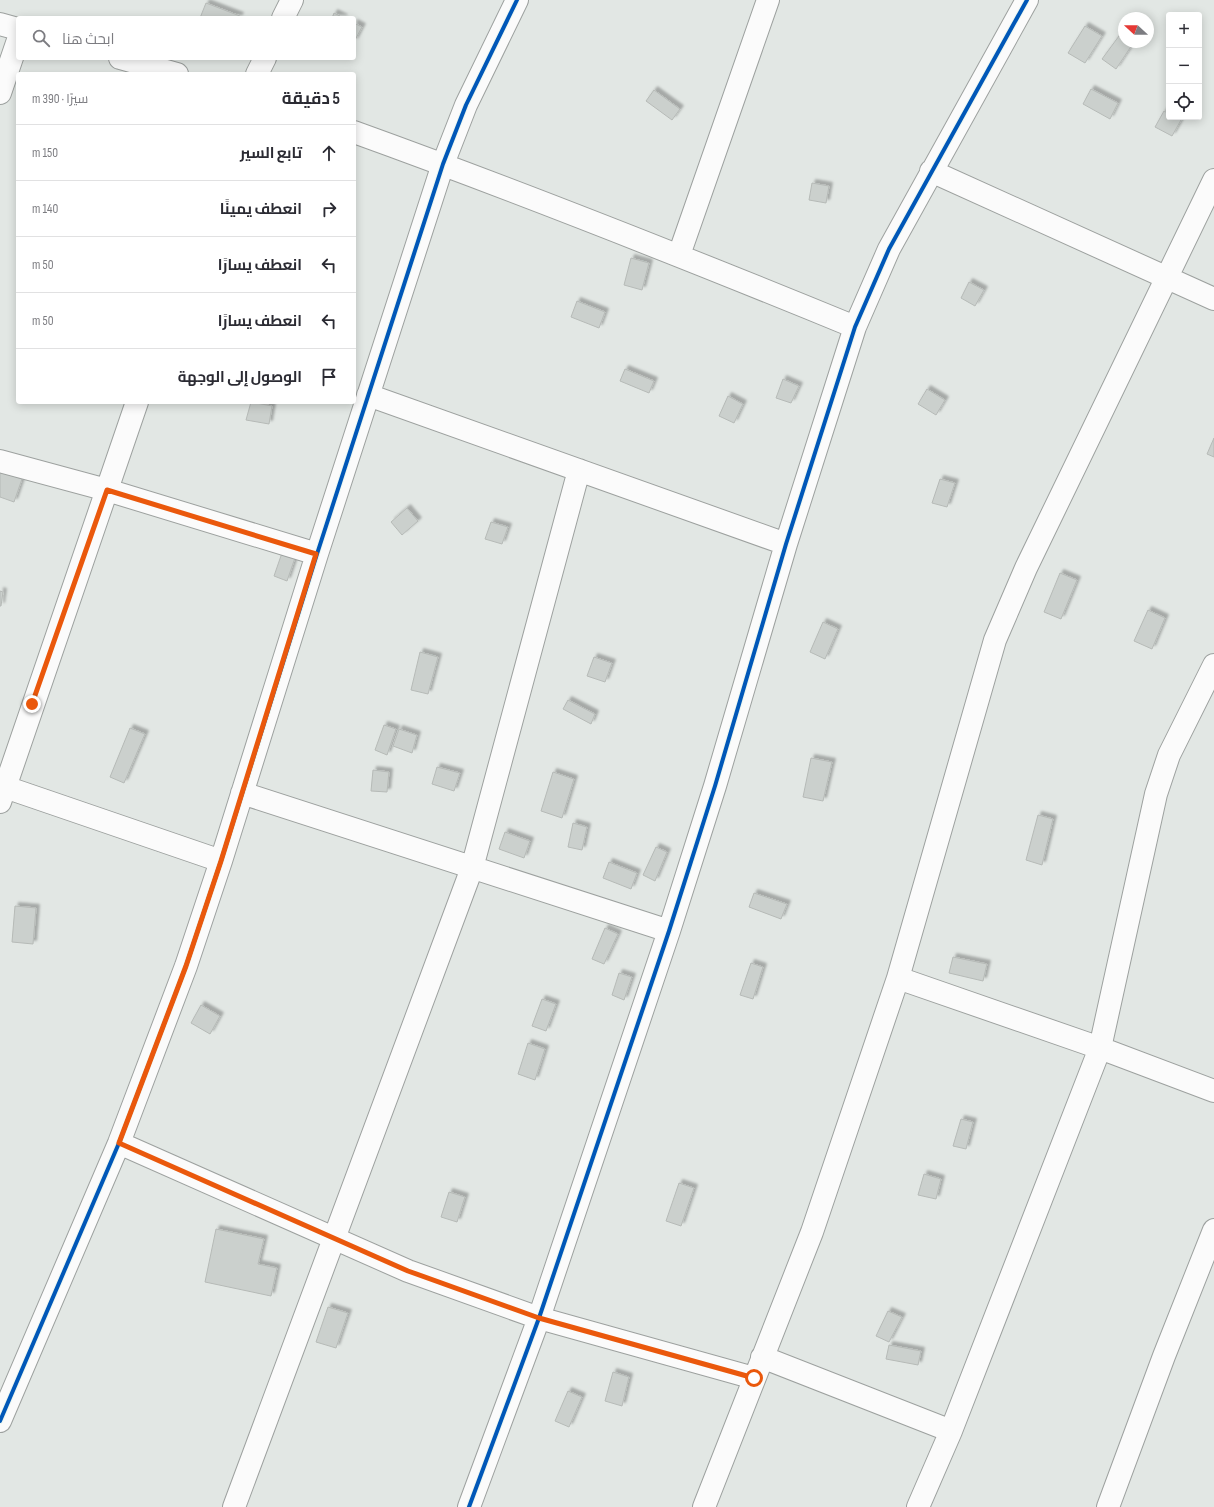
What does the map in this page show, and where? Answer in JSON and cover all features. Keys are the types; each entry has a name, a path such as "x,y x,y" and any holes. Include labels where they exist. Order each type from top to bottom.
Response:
{"street":[{"path":"284,16 292,0"},
{"path":"0,1421 119,1143 186,966 221,861 316,554 443,164 466,105 517,0"},
{"path":"679,255 768,0"},
{"path":"469,1507 539,1318 669,931 715,786 786,544 855,327 889,249 931,171 1028,0"},
{"path":"0,24 16,28"},
{"path":"0,93 16,46"},
{"path":"127,60 169,72"},
{"path":"259,72 264,60"},
{"path":"356,133 443,164 679,255 855,327"},
{"path":"931,171 1214,299"},
{"path":"704,1507 812,1232 898,978 995,640 1026,568 1214,180"},
{"path":"368,395 786,544"},
{"path":"136,404 3,794 221,861"},
{"path":"0,461 107,490 316,554"},
{"path":"234,1507 472,868 579,470"},
{"path":"918,1507 951,1431 1100,1048 1156,794 1169,755 1214,665"},
{"path":"242,793 669,931"},
{"path":"898,978 1100,1048 1214,1092"},
{"path":"119,1143 408,1271 539,1318 754,1378"},
{"path":"1108,1507 1164,1356 1214,1230"},
{"path":"762,1357 951,1431"}],"building":[{"path":"206,3 240,16 201,16"},
{"path":"334,13 340,16 333,16"},
{"path":"356,24 362,27 356,38"},
{"path":"1085,26 1102,36 1085,63 1068,53"},
{"path":"1118,37 1118,48 1130,48 1116,69 1102,59"},
{"path":"1091,89 1118,103 1110,119 1083,104"},
{"path":"654,90 680,109 672,120 646,101"},
{"path":"1164,111 1166,112 1166,120 1181,120 1172,136 1155,127"},
{"path":"812,183 829,186 826,203 809,200"},
{"path":"631,258 649,263 642,290 624,285"},
{"path":"969,282 984,290 975,306 961,298"},
{"path":"577,301 605,312 599,328 571,317"},
{"path":"625,369 654,381 649,393 620,381"},
{"path":"783,379 799,386 791,403 776,398"},
{"path":"927,389 945,400 936,415 918,404"},
{"path":"728,396 743,404 734,423 719,416"},
{"path":"250,404 272,406 269,424 246,420"},
{"path":"1214,438 1214,457 1207,454"},
{"path":"0,471 22,479 14,502 0,497"},
{"path":"940,479 955,483 947,507 932,503"},
{"path":"407,508 418,521 402,535 391,522"},
{"path":"491,522 508,527 502,544 485,539"},
{"path":"283,550 296,555 287,581 274,576"},
{"path":"1060,573 1077,580 1061,619 1044,612"},
{"path":"0,591 3,592 1,606 0,606"},
{"path":"1148,610 1165,618 1152,649 1134,641"},
{"path":"823,622 838,629 825,659 810,652"},
{"path":"420,652 438,657 428,694 411,690"},
{"path":"594,657 612,663 605,682 587,676"},
{"path":"568,700 595,714 591,724 563,709"},
{"path":"384,725 396,729 387,755 375,750"},
{"path":"130,728 145,734 124,783 110,777"},
{"path":"399,729 417,735 412,753 393,746"},
{"path":"811,758 832,762 823,801 803,797"},
{"path":"437,767 460,773 454,791 432,784"},
{"path":"373,770 389,772 387,792 371,791"},
{"path":"553,772 574,779 562,818 541,811"},
{"path":"1038,815 1053,819 1042,865 1026,860"},
{"path":"573,823 587,827 582,850 568,847"},
{"path":"505,832 530,841 524,858 499,849"},
{"path":"656,847 667,852 655,881 643,875"},
{"path":"609,862 637,873 631,889 603,878"},
{"path":"754,893 787,904 781,919 749,907"},
{"path":"15,906 36,908 33,944 12,942"},
{"path":"605,928 618,934 604,964 592,959"},
{"path":"953,957 987,964 983,981 949,973"},
{"path":"751,963 763,967 753,999 740,995"},
{"path":"619,973 632,977 624,1000 612,995"},
{"path":"542,999 556,1004 546,1031 532,1026"},
{"path":"201,1005 220,1016 210,1034 191,1023"},
{"path":"528,1043 545,1049 535,1080 518,1074"},
{"path":"961,1119 973,1122 966,1149 953,1146"},
{"path":"924,1174 941,1179 936,1199 918,1195"},
{"path":"679,1183 694,1188 681,1226 666,1221"},
{"path":"449,1192 465,1197 457,1222 441,1217"},
{"path":"216,1229 264,1239 258,1264 277,1268 271,1296 205,1282"},
{"path":"328,1307 348,1313 336,1348 316,1342"},
{"path":"888,1311 902,1317 889,1342 876,1336"},
{"path":"889,1345 921,1351 918,1365 886,1359"},
{"path":"613,1372 629,1377 622,1406 605,1401"},
{"path":"568,1391 582,1397 569,1427 555,1421"}],"cycle path":[{"path":"0,1421 119,1143 186,966 221,861 317,554 443,164 466,105 517,0"},
{"path":"469,1507 539,1318 669,931 715,786 786,544 855,327 889,249 1027,0"}],"route":[{"path":"32,704 107,490 316,554 221,861 186,966 119,1143 408,1271 539,1318 754,1378"}]}
